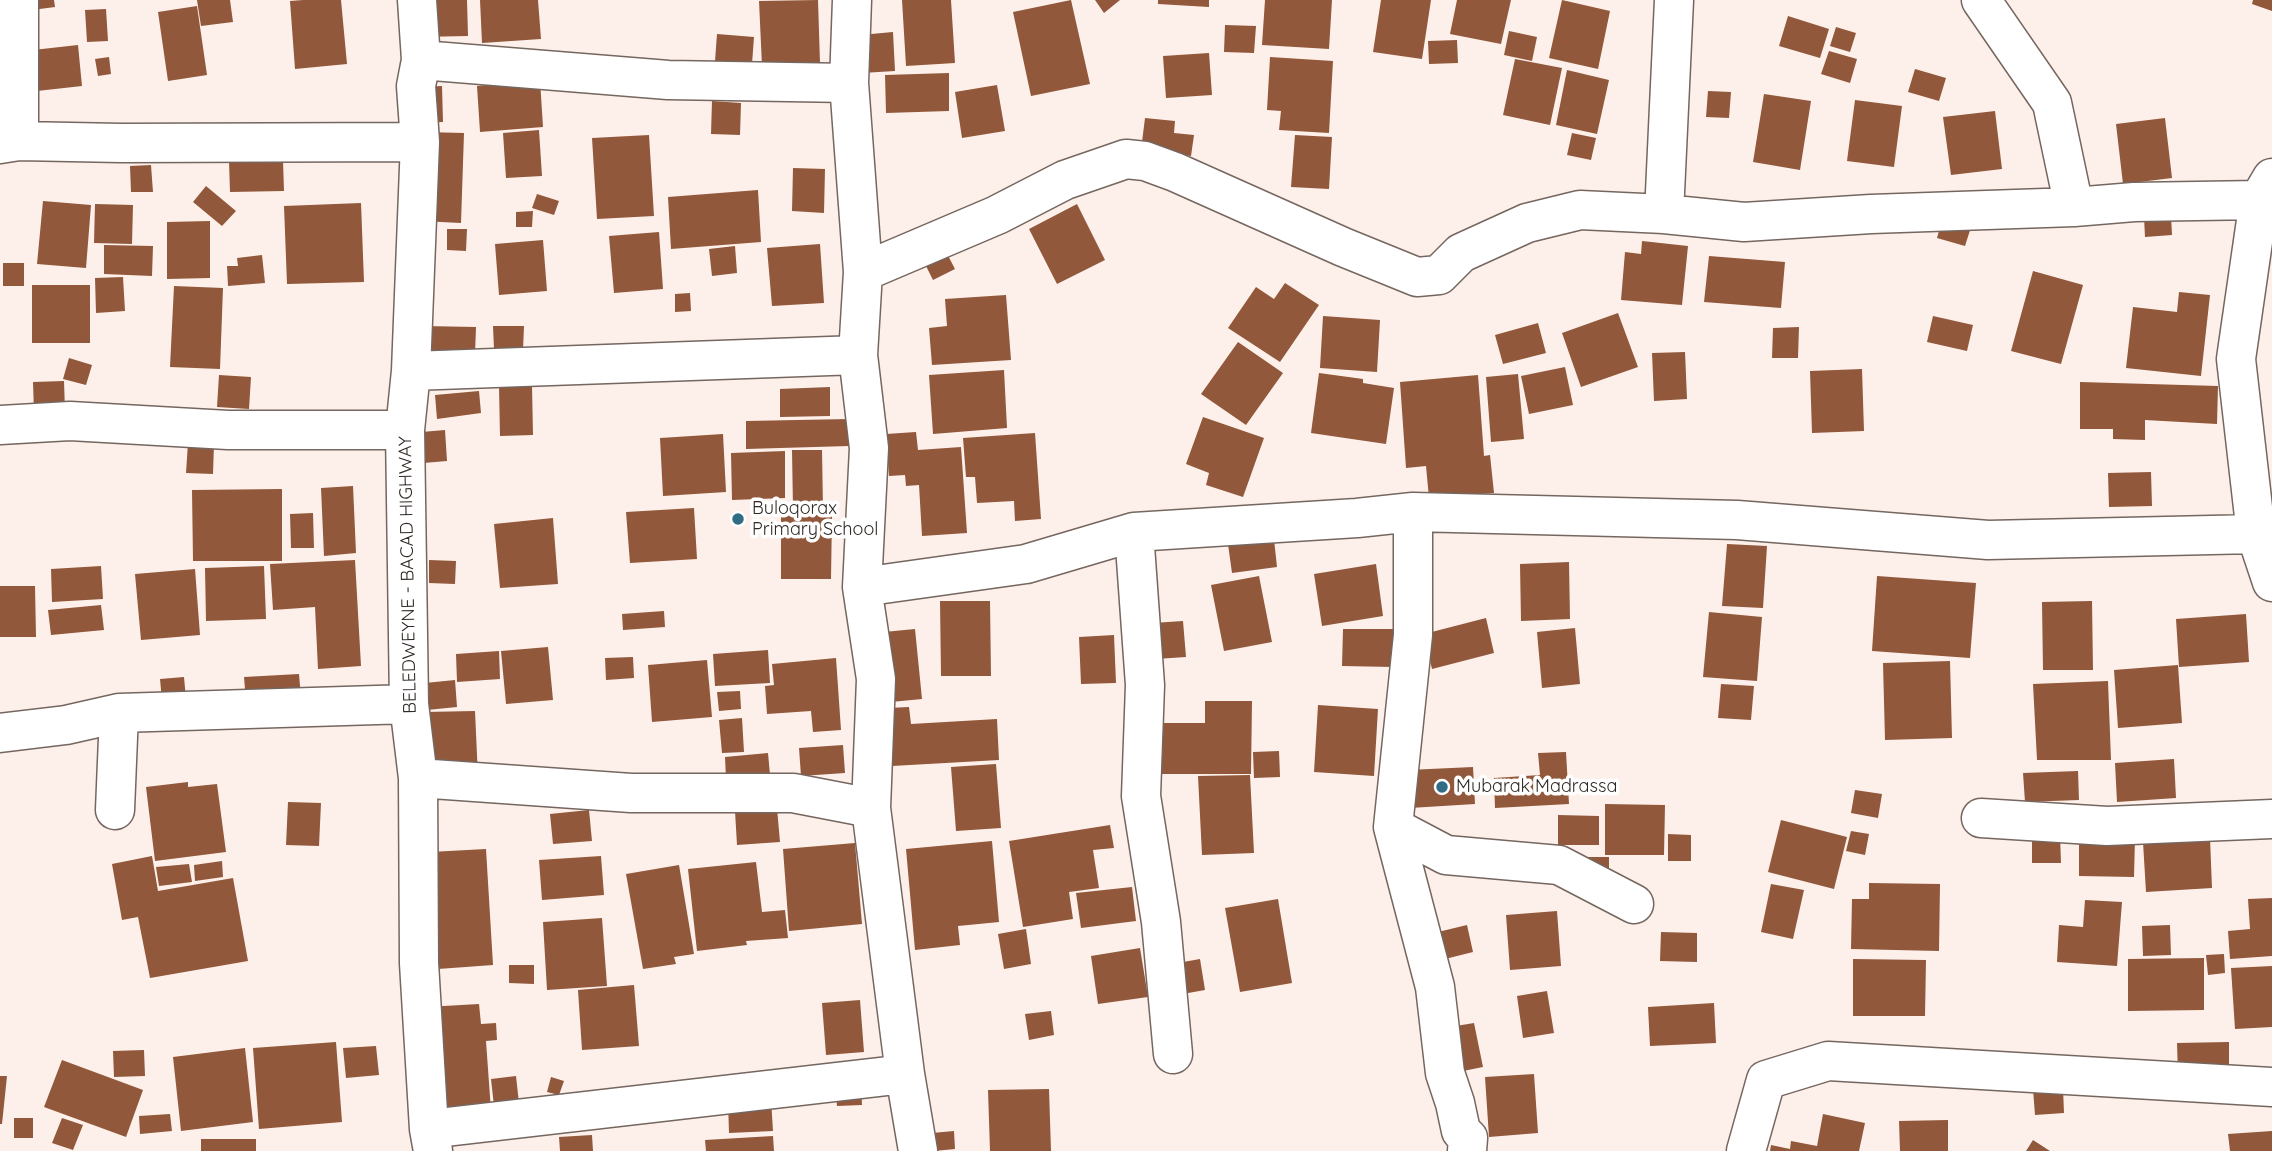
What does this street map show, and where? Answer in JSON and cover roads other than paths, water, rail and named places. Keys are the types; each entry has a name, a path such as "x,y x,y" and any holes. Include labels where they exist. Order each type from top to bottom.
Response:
{"street":[{"path":"19,0 10,143 420,142"},
{"name":"BELEDWEYNE - BACAD HIGHWAY","path":"417,0 421,60 416,86 420,142 411,371 405,430 409,704 418,778 419,963 431,1140"},
{"path":"852,0 849,83 863,272 858,355 869,448 862,587 876,678 870,808 905,1074 918,1151"},
{"path":"1664,214 1674,0"},
{"path":"1981,0 2052,103 2074,207"},
{"path":"421,60 668,80 849,83"},
{"path":"863,272 997,215 1065,180 1126,159 1145,160 1175,172 1417,277 1439,275 1461,253 1527,223 1580,209 1744,222 1871,214 2074,207 2266,189 2236,359 2256,534 2272,582"},
{"path":"411,371 858,355"},
{"path":"0,425 70,421 228,430 405,430"},
{"path":"862,587 1026,564 1134,532 1413,512 1737,520 1988,540 2256,534"},
{"path":"1413,512 1413,635 1393,827 1435,986 1445,1073 1461,1131 1468,1138 1467,1151"},
{"path":"1134,532 1145,685 1141,796 1161,922 1173,1054"},
{"path":"0,733 66,725 120,713 409,704"},
{"path":"116,810 120,713"},
{"path":"418,778 631,793 793,793 870,808"},
{"path":"1981,818 2108,826 2272,819"},
{"path":"1393,827 1446,855 1559,865 1634,904"},
{"path":"1746,1151 1766,1080 1828,1061 2272,1087"},
{"path":"431,1140 905,1074"}],"place":[{"name":"Buloqorax Primary School","path":"738,519"},
{"name":"Mubarak Madrassa","path":"1442,787"}]}
